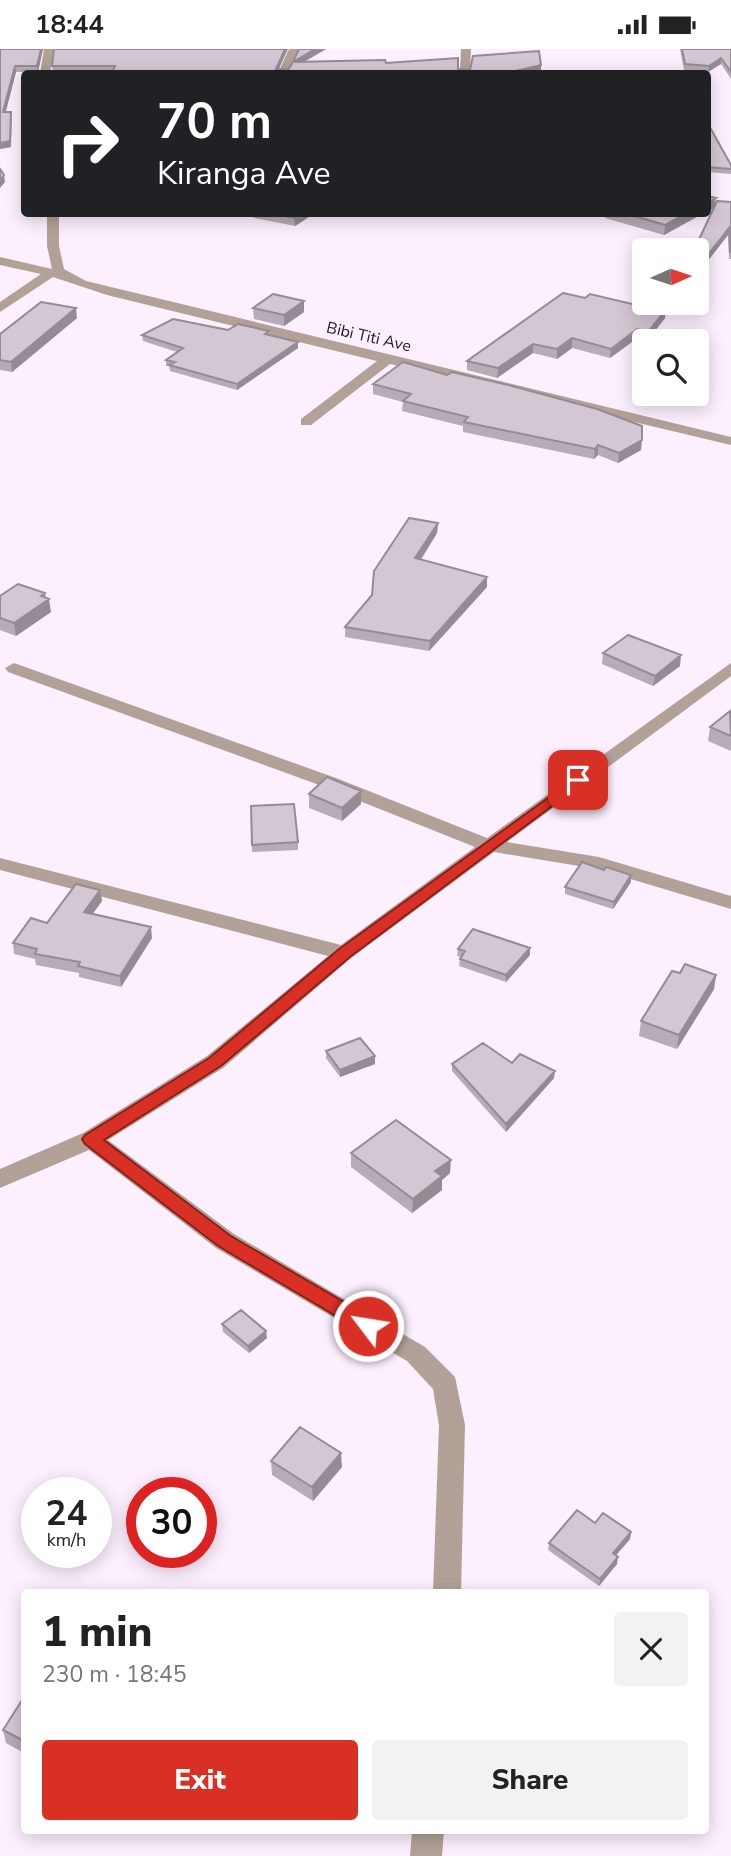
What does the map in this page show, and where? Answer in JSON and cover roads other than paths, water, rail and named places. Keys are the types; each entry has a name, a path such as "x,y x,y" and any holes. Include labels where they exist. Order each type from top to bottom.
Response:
{"street":[{"path":"45,70 49,49"},
{"path":"284,70 294,49"},
{"path":"465,70 466,49"},
{"path":"0,308 56,274 53,217"},
{"name":"Bibi Titi Ave","path":"0,261 193,313 584,401 731,440"},
{"path":"306,422 388,359"},
{"path":"0,1179 91,1139 215,1062 344,953 731,668"},
{"path":"14,669 329,782 488,845 599,863 731,902"},
{"path":"0,864 344,953"},
{"path":"91,1139 225,1241 416,1354 446,1385 452,1425 447,1589"},
{"path":"426,1856 428,1834"}]}
